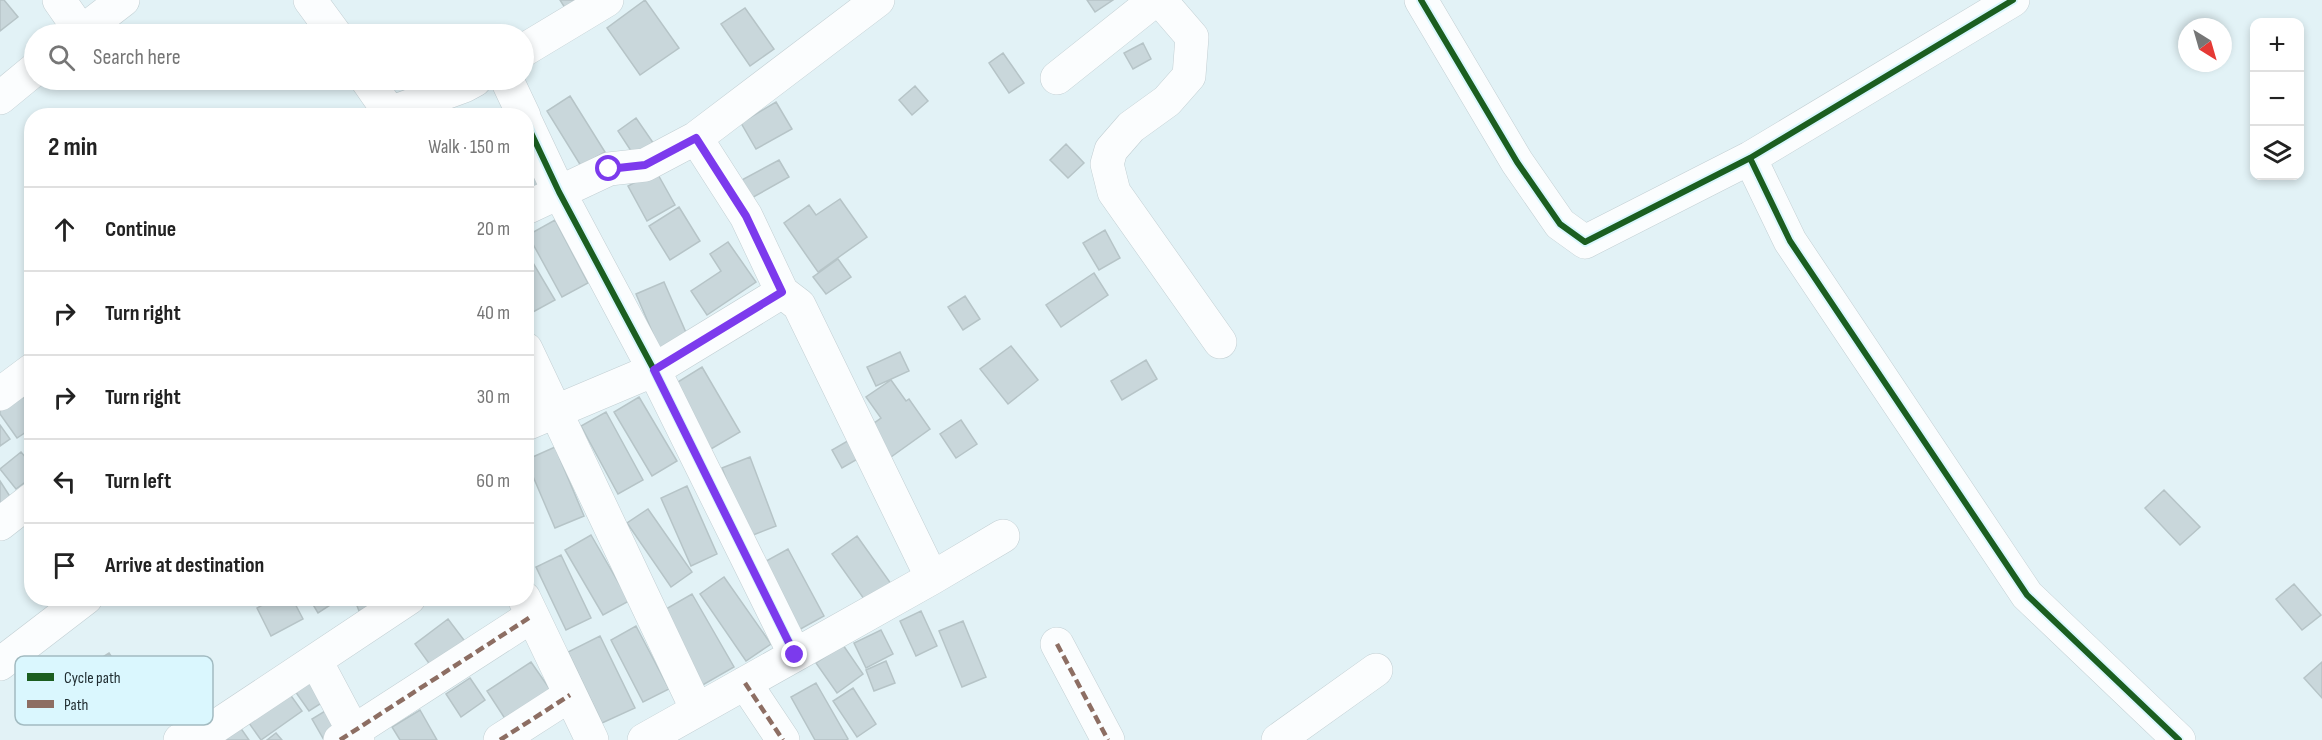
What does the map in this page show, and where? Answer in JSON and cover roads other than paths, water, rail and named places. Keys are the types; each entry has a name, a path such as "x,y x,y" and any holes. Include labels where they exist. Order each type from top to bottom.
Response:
{"street":[{"path":"59,0 74,24"},
{"path":"93,24 123,0"},
{"path":"310,0 328,24"},
{"path":"534,44 607,0"},
{"path":"534,204 609,169 645,165 696,138 878,0"},
{"path":"1057,78 1155,0"},
{"path":"1160,0 1192,37 1189,76 1167,101 1131,127 1111,150 1107,164 1114,192 1220,342"},
{"path":"1421,0 1517,162 1560,224 1585,242 1750,158 2013,0"},
{"path":"0,98 24,78"},
{"path":"374,90 386,108"},
{"path":"409,108 454,90"},
{"path":"512,90 520,108"},
{"path":"696,138 746,216 782,292 799,305 932,578"},
{"path":"534,139 559,192 654,370 795,655"},
{"path":"1750,158 1790,241 2027,595 2179,740"},
{"path":"534,421 654,370 782,292"},
{"path":"534,366 697,710"},
{"path":"0,394 24,376"},
{"path":"0,524 24,504"},
{"path":"644,740 1003,536"},
{"path":"0,664 76,606"},
{"path":"180,740 200,737 397,606"},
{"path":"316,661 351,737 528,607 592,740"},
{"path":"1057,644 1108,740"},
{"path":"1278,740 1376,670"},
{"path":"744,683 783,740"},
{"path":"500,740 570,695"}]}
